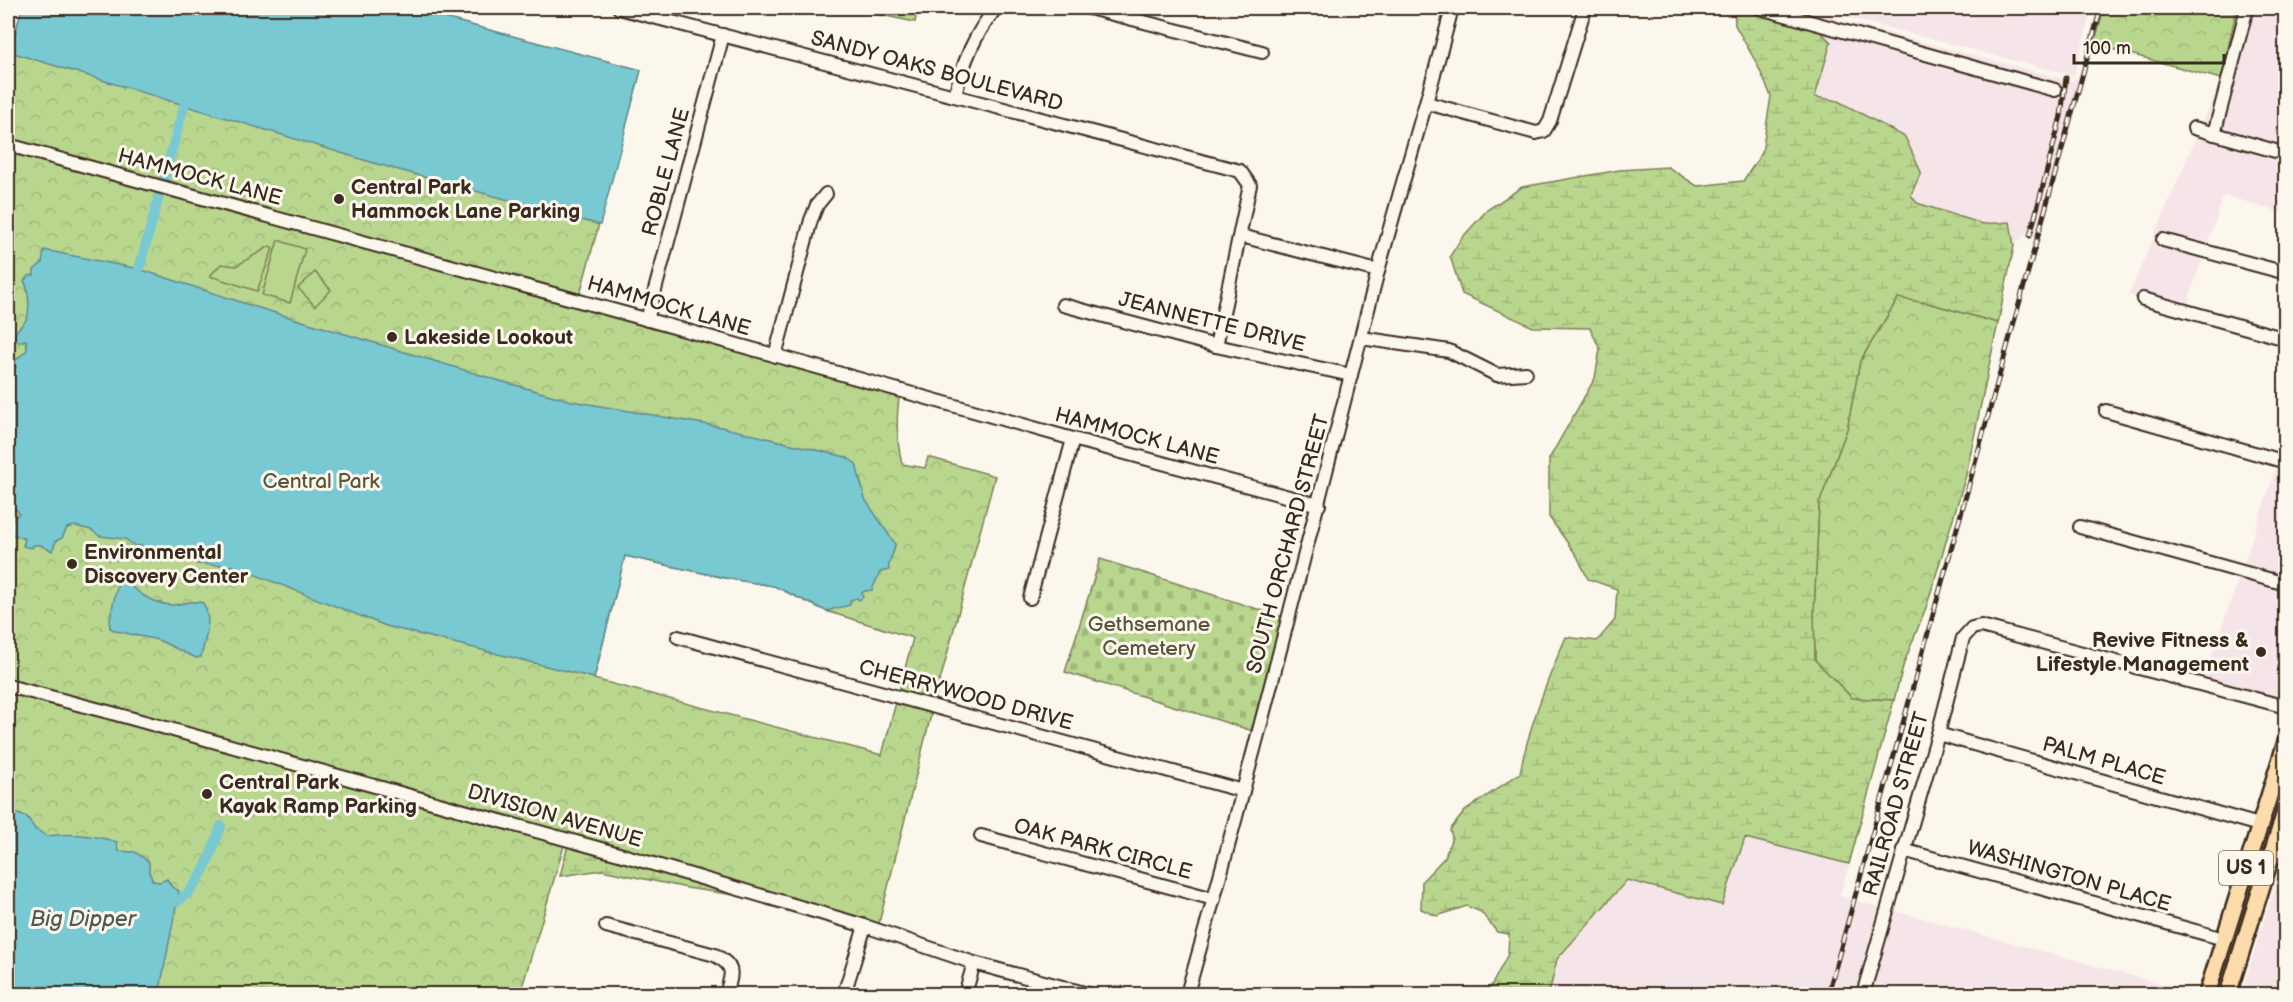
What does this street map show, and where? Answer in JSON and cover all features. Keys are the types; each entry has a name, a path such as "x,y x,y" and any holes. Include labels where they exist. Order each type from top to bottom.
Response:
{"main road":[{"name":"US 1","path":"2207,994 2286,742"},
{"name":"US 1","path":"2228,994 2278,856 2286,809"},
{"path":"2224,939 2232,953 2235,972"}],"street":[{"name":"SANDY OAKS BOULEVARD","path":"619,8 1240,171 1250,184 1241,236"},
{"path":"955,95 963,62 982,25 996,8"},
{"path":"1089,8 1262,52"},
{"name":"SOUTH ORCHARD STREET","path":"1187,994 1319,505 1378,271 1452,8"},
{"path":"1427,103 1536,133 1544,130 1550,121 1585,8"},
{"path":"1760,8 2055,90"},
{"path":"2214,134 2247,8"},
{"name":"ROBLE LANE","path":"647,320 723,35"},
{"path":"2194,128 2286,154"},
{"name":"HAMMOCK LANE","path":"8,145 1319,505"},
{"path":"775,356 811,220 817,205 826,194"},
{"path":"1216,346 1241,236 1378,271"},
{"path":"2163,240 2286,273"},
{"path":"2143,299 2286,339"},
{"name":"JEANNETTE DRIVE","path":"1063,305 1216,346 1351,375"},
{"path":"1361,338 1449,351 1497,375 1526,373"},
{"path":"2106,411 2286,462"},
{"path":"1030,598 1073,439"},
{"path":"2080,527 2286,584"},
{"name":"RAILROAD STREET","path":"1863,994 1938,735 1963,638 1972,628 1981,626 2286,707"},
{"name":"CHERRYWOOD DRIVE","path":"678,638 1243,791"},
{"name":"DIVISION AVENUE","path":"8,686 619,854 865,926 974,963 1082,994"},
{"name":"PALM PLACE","path":"1938,735 2259,825"},
{"name":"OAK PARK CIRCLE","path":"981,836 1214,899"},
{"name":"WASHINGTON PLACE","path":"1903,850 2224,939"},
{"path":"606,926 715,955 727,962 732,973 726,994"},
{"path":"844,994 865,926"},
{"path":"965,994 974,963"}],"shaded area":[{"path":"1804,8 1836,8 1833,14 1835,19 2072,81 2078,77 2097,8 2104,8 2046,213 2014,246 2010,222 1983,224 1917,204 1911,195 1905,137 1838,101 1815,97 1818,30 2058,97 2062,86 1802,14"},
{"path":"1840,8 2092,8 2074,76 1838,15"},
{"path":"2237,8 2241,8 2210,127 2202,124 2221,81"},
{"path":"2252,8 2285,8 2285,148 2221,130"},
{"path":"2197,135 2285,160 2285,214 2224,195 2207,246 2160,233 2156,244 2203,257 2187,305 2140,292 2138,297 2129,295"},
{"path":"2277,465 2285,468 2285,578 2243,566"},
{"path":"2239,577 2285,590 2285,701 2204,679"},
{"path":"1744,838 1849,864 1840,896 1881,908 1857,994 1549,994 1557,959 1627,880 1721,905"},
{"path":"2282,863 2286,864 2285,994 2241,994"},
{"path":"1892,910 2195,993 1868,994"}],"green space":[{"name":"Central Park","path":"22,8 406,8 641,70 578,301 900,391 897,428 902,464 925,468 928,457 995,476 933,707 877,931 566,839 520,994 8,994 8,54","holes":["625,556 730,579 774,586 826,611 913,638 882,755 594,679"]},
{"path":"848,8 918,8 915,22"},
{"path":"1734,8 1818,30 1831,42 1815,97 1838,101 1905,137 1921,172 1911,195 1917,203 1983,224 2010,222 2014,246 1998,323 1932,304 1898,298 1860,361 1847,429 1819,504 1814,612 1815,660 1852,698 1894,700 1849,864 1745,838 1722,905 1627,880 1557,959 1549,994 1487,994 1508,954 1509,934 1497,932 1481,912 1467,906 1437,916 1421,909 1422,881 1445,857 1452,837 1450,830 1465,811 1520,773 1539,704 1566,637 1597,641 1615,620 1617,589 1588,579 1577,556 1549,517 1549,459 1595,378 1600,349 1590,328 1533,327 1462,294 1450,256 1461,239 1487,210 1522,187 1620,170 1668,167 1697,186 1743,181 1762,153 1771,96 1757,64 1735,25"},
{"path":"2104,8 2237,8 2221,79 2094,44"},
{"path":"278,240 305,249 290,303 262,295"},
{"path":"270,246 273,248 257,291 210,276 221,264 236,266"},
{"path":"315,272 331,290 315,306 298,288"},
{"path":"1898,298 1932,304 1998,323 1966,475 1927,605 1904,663 1894,700 1852,698 1815,660 1814,612 1819,504 1847,429 1860,361"},
{"name":"Gethsemane Cemetery","path":"1100,559 1283,617 1253,731 1065,672"},
{"path":"568,845 741,896 687,888 602,870 560,876"}],"water":[{"path":"22,8 406,8 641,70 600,225 377,164 10,52"},
{"path":"44,250 139,269 256,307 572,401 721,427 846,457 856,464 865,499 895,544 889,570 880,572 872,590 862,593 863,597 859,600 857,598 850,600 850,605 826,611 774,586 730,579 625,556 594,678 386,626 233,566 197,564 182,552 166,556 148,547 135,546 125,539 100,536 91,530 75,526 67,528 62,538 56,541 52,551 41,545 34,545 31,548 23,546 25,539 13,534 8,544 8,520 12,521 12,515 15,517 19,514 17,510 8,508 8,374 16,367 8,359 16,360 27,350 26,340 18,342 14,337 28,314 28,294 24,281 28,276 34,275 34,270 42,263"},
{"path":"119,578 157,602 171,605 203,603 208,623 201,657 196,658 158,640 110,628 111,611"},
{"name":"Big Dipper","path":"8,811 27,817 35,829 47,836 82,835 117,842 118,851 135,852 149,862 149,872 153,881 160,882 167,879 172,887 179,891 159,994 8,994"}],"waterway":[{"path":"139,269 184,106"},
{"path":"177,902 186,895 199,878 221,826"}],"railway":[{"path":"1828,994 2101,8"},
{"path":"2030,236 2061,116 2066,78"}],"place":[{"name":"Central Park Hammock Lane Parking","path":"339,199"},
{"name":"Lakeside Lookout","path":"392,337"},
{"name":"Environmental Discovery Center","path":"72,564"},
{"name":"Revive Fitness & Lifestyle Management","path":"2261,652"},
{"name":"Central Park Kayak Ramp Parking","path":"207,794"}]}
